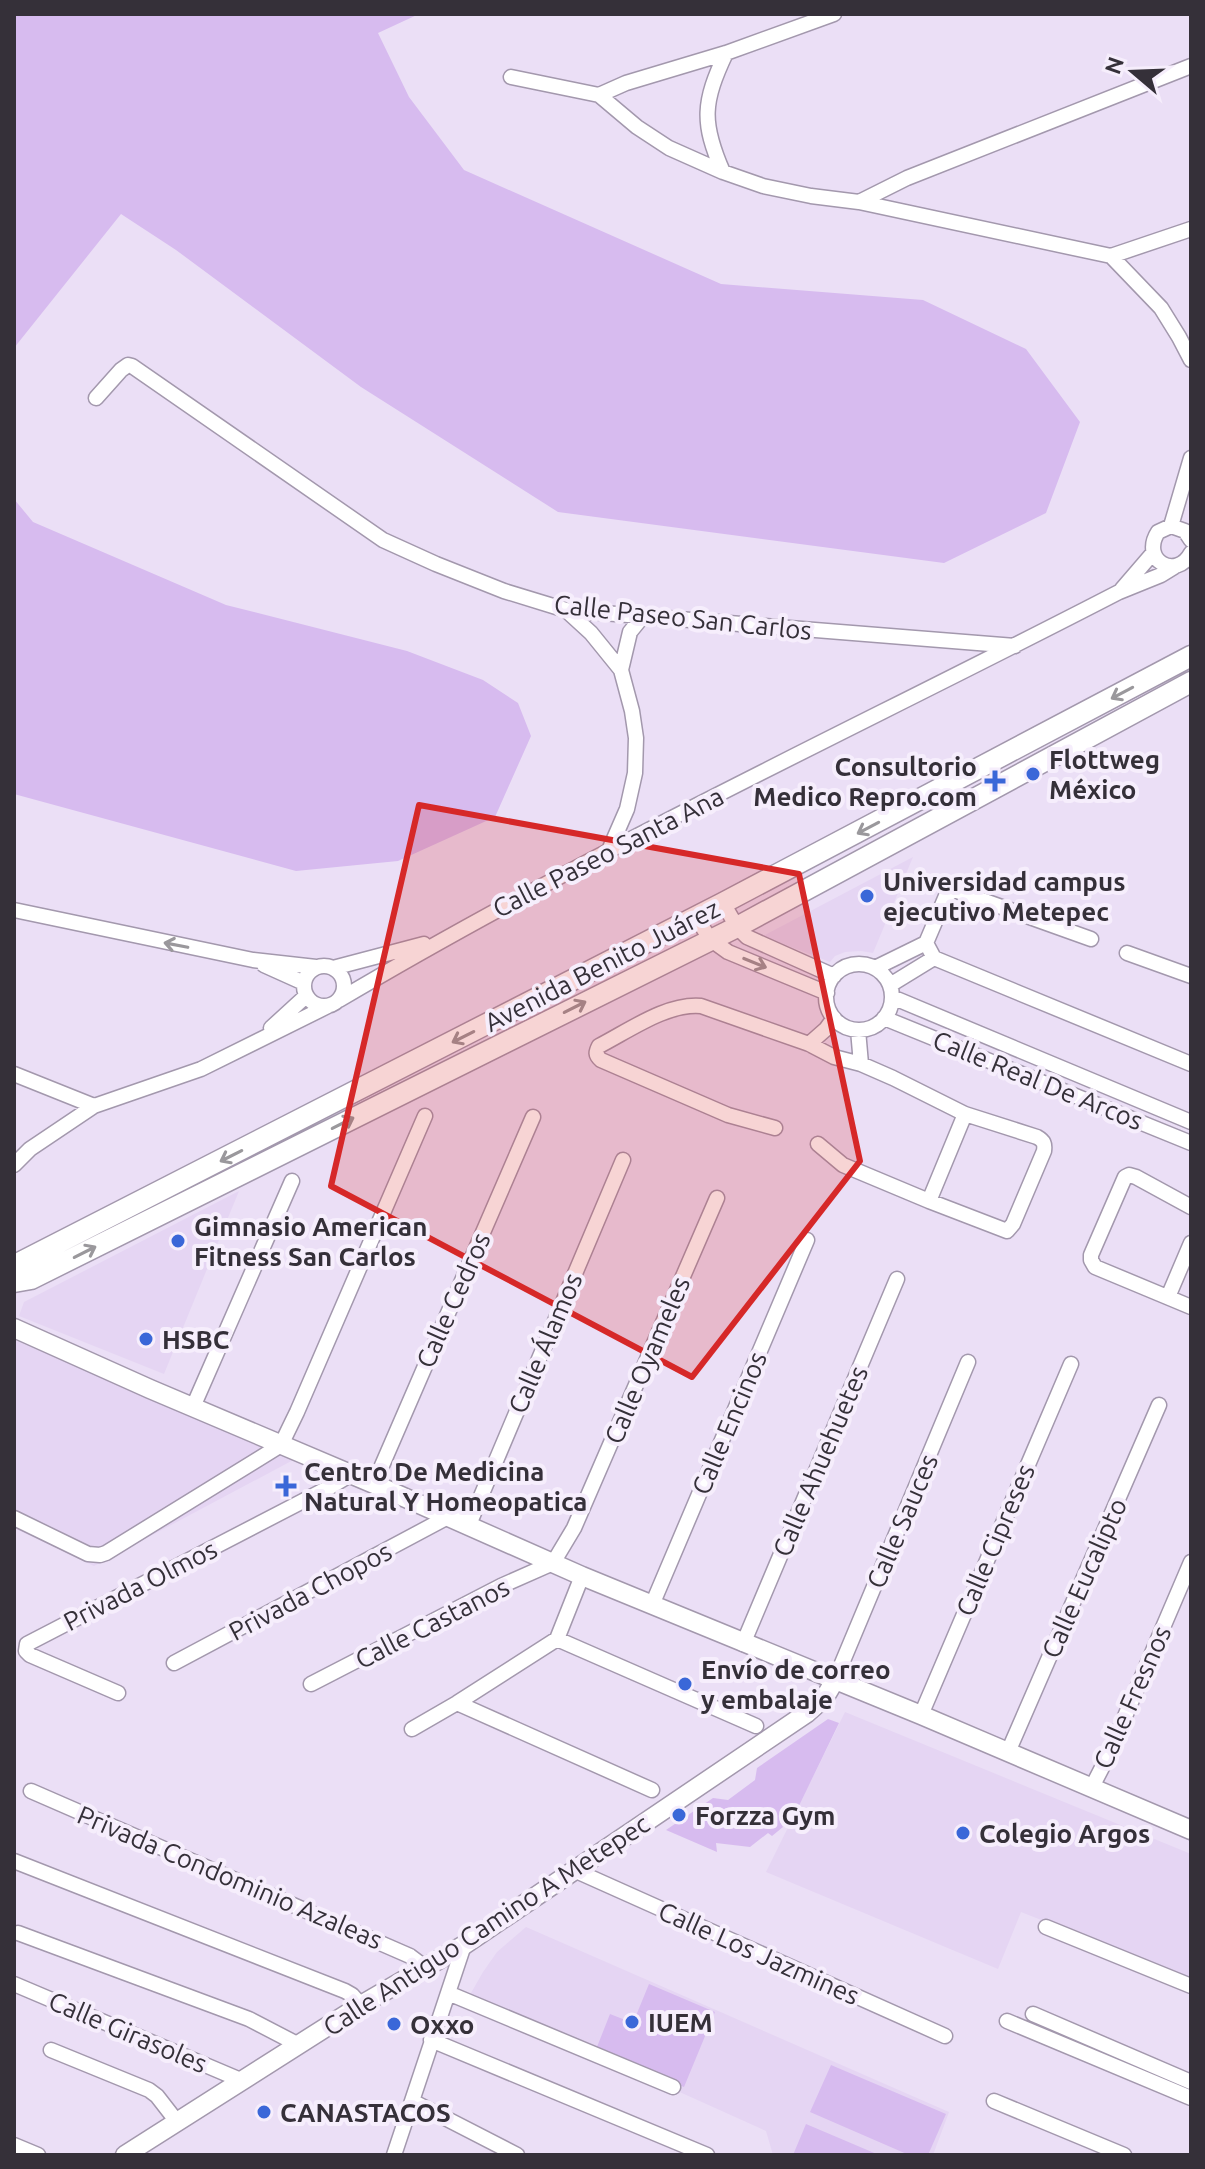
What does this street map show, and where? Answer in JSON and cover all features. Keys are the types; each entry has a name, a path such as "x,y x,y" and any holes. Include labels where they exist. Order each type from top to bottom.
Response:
{"main road":[{"name":"Avenida Benito Juárez","path":"16,1266 723,903 1191,656"},
{"name":"Avenida Benito Juárez","path":"14,1282 31,1279 737,927 1191,682"}],"street":[{"path":"599,95 626,83 726,53 834,14"},
{"path":"723,172 707,125 708,102 726,53"},
{"path":"859,202 907,178 1191,66"},
{"path":"511,77 599,95 658,141 723,172 763,186 859,202 1111,256 1191,229"},
{"path":"1111,256 1161,308 1191,360"},
{"name":"Calle Paseo San Carlos","path":"96,398 121,370 132,366 383,540 504,591 566,610 1015,646"},
{"path":"1191,458 1171,526 1185,531 1191,540"},
{"name":"Calle Paseo Santa Ana","path":"1119,592 1153,553 1154,538 1158,532 1171,526"},
{"path":"1153,553 1165,566 1174,567"},
{"name":"Calle Paseo Santa Ana","path":"14,1165 30,1149 94,1106 201,1069 258,1041 333,1003 440,940 610,848 1119,592 1161,575 1186,561 1191,553"},
{"path":"566,610 591,633 621,670 632,711 636,738 635,773 627,809 610,848"},
{"path":"621,670 630,632 643,616"},
{"path":"875,968 926,943 946,896 954,890 1091,939"},
{"path":"723,903 737,927 753,941 834,976"},
{"path":"14,910 253,960 328,966 343,979 343,994 333,1003 315,1004 305,989 253,960"},
{"path":"696,917 710,939 728,952 827,993"},
{"name":"Calle Paseo Santa Ana","path":"333,968 440,940"},
{"path":"926,943 934,958 1191,1064"},
{"path":"1127,953 1191,976"},
{"path":"891,991 934,958"},
{"path":"854,964 875,968 884,975 891,991 890,1008 877,1024 858,1030 849,1028 834,1018 829,1010 827,993 834,976 854,964"},
{"path":"305,989 308,973 316,967"},
{"name":"Calle Paseo Santa Ana","path":"258,1041 305,989"},
{"name":"Calle Real De Arcos","path":"891,991 1191,1122"},
{"path":"775,1128 728,1115 601,1060 596,1050 670,1009 686,1004 701,1006 809,1044 834,1057 861,1064 965,1114 1037,1137 1045,1145 1013,1224 1007,1231 843,1165 818,1144"},
{"path":"809,1044 834,1018"},
{"name":"Calle Real De Arcos","path":"884,1018 1191,1143"},
{"path":"858,1030 861,1064"},
{"path":"14,1074 94,1106"},
{"path":"929,1201 965,1114"},
{"path":"14,1518 88,1554 100,1555 281,1445 425,1116"},
{"name":"Calle Cedros","path":"374,1484 533,1117"},
{"name":"Calle Álamos","path":"468,1527 623,1160"},
{"path":"1191,1207 1129,1175 1125,1177 1091,1255 1095,1267 1191,1307"},
{"path":"193,1407 292,1181"},
{"name":"Calle Oyameles","path":"553,1563 574,1528 717,1198"},
{"name":"Calle Encinos","path":"652,1605 807,1240"},
{"path":"1168,1297 1191,1243"},
{"name":"Calle Ahuehuetes","path":"743,1644 897,1279"},
{"path":"14,1328 446,1518 743,1644 1092,1787 1189,1823"},
{"name":"Calle Sauces","path":"835,1680 968,1362"},
{"name":"Calle Cipreses","path":"921,1715 1071,1364"},
{"name":"Calle Eucalipto","path":"1008,1752 1159,1405"},
{"name":"Privada Olmos","path":"118,1693 30,1655 26,1651 27,1644 350,1475"},
{"name":"Privada Chopos","path":"174,1663 446,1518"},
{"name":"Calle Fresnos","path":"1092,1787 1191,1562"},
{"name":"Calle Castanos","path":"311,1684 501,1586 553,1563"},
{"path":"412,1729 557,1639 582,1576"},
{"path":"557,1639 756,1726"},
{"name":"Calle Antiguo Camino A Metepec","path":"125,2155 361,2005 464,1945 807,1713 825,1697 835,1680"},
{"path":"457,1703 652,1790"},
{"name":"Privada Condominio Azaleas","path":"31,1791 410,1956 426,1968"},
{"path":"14,1861 345,1991 361,2005"},
{"name":"Calle Los Jazmines","path":"574,1870 945,2036"},
{"path":"1046,1927 1191,1986"},
{"path":"18,1933 249,2019 299,2045"},
{"path":"394,2155 464,1945"},
{"name":"Calle Girasoles","path":"14,1984 243,2081"},
{"path":"448,1993 673,2087"},
{"path":"1033,2014 1191,2082"},
{"path":"1007,2021 1191,2098"},
{"path":"431,2040 707,2155"},
{"path":"51,2050 149,2090 178,2123"},
{"path":"412,2101 517,2155"},
{"path":"994,2101 1124,2155"},
{"path":"14,2145 38,2155"}],"highlighted area":[{"path":"419,805 799,874 860,1161 692,1377 331,1186"}],"shaded area":[{"path":"14,14 419,14 378,33 409,97 464,170 721,284 923,300 1026,349 1080,422 1046,513 944,563 558,512 361,387 176,250 121,214 14,348"},
{"path":"14,499 33,522 226,605 407,651 483,680 518,703 531,736 495,817 398,861 296,871 14,794"},
{"name":"Universidad campus ejecutivo Metepec","path":"913,857 873,953 845,952 830,962 763,936"},
{"path":"239,1191 164,1374 19,1316 24,1302"},
{"path":"14,1340 297,1458 94,1566 14,1528"},
{"name":"Colegio Argos","path":"845,1712 1191,1854 1191,1979 1021,1912 998,1969 766,1872"},
{"path":"828,1719 839,1723 796,1812 780,1822 783,1827 772,1836 768,1833 750,1847 716,1843 717,1852 666,1830 713,1798 728,1800 755,1780 757,1768"},
{"name":"IUEM","path":"526,1927 949,2112 933,2155 773,2155 766,2131 467,2000 497,1952"},
{"path":"649,1984 715,2012 684,2087 595,2052 610,2014 633,2023"},
{"path":"831,2065 946,2114 928,2155 909,2155 810,2112"},
{"path":"806,2124 879,2155 793,2155"}],"place":[{"name":"Flottweg México","path":"1033,774"},
{"name":"Consultorio Medico Repro.com","path":"995,781"},
{"name":"Universidad campus ejecutivo Metepec","path":"867,896"},
{"name":"Gimnasio American Fitness San Carlos","path":"178,1241"},
{"name":"HSBC","path":"146,1339"},
{"name":"Centro De Medicina Natural Y Homeopatica","path":"286,1486"},
{"name":"Envío de correo y embalaje","path":"685,1684"},
{"name":"Forzza Gym","path":"679,1815"},
{"name":"Colegio Argos","path":"963,1833"},
{"name":"IUEM","path":"632,2022"},
{"name":"Oxxo","path":"394,2024"},
{"name":"CANASTACOS","path":"264,2112"}]}
